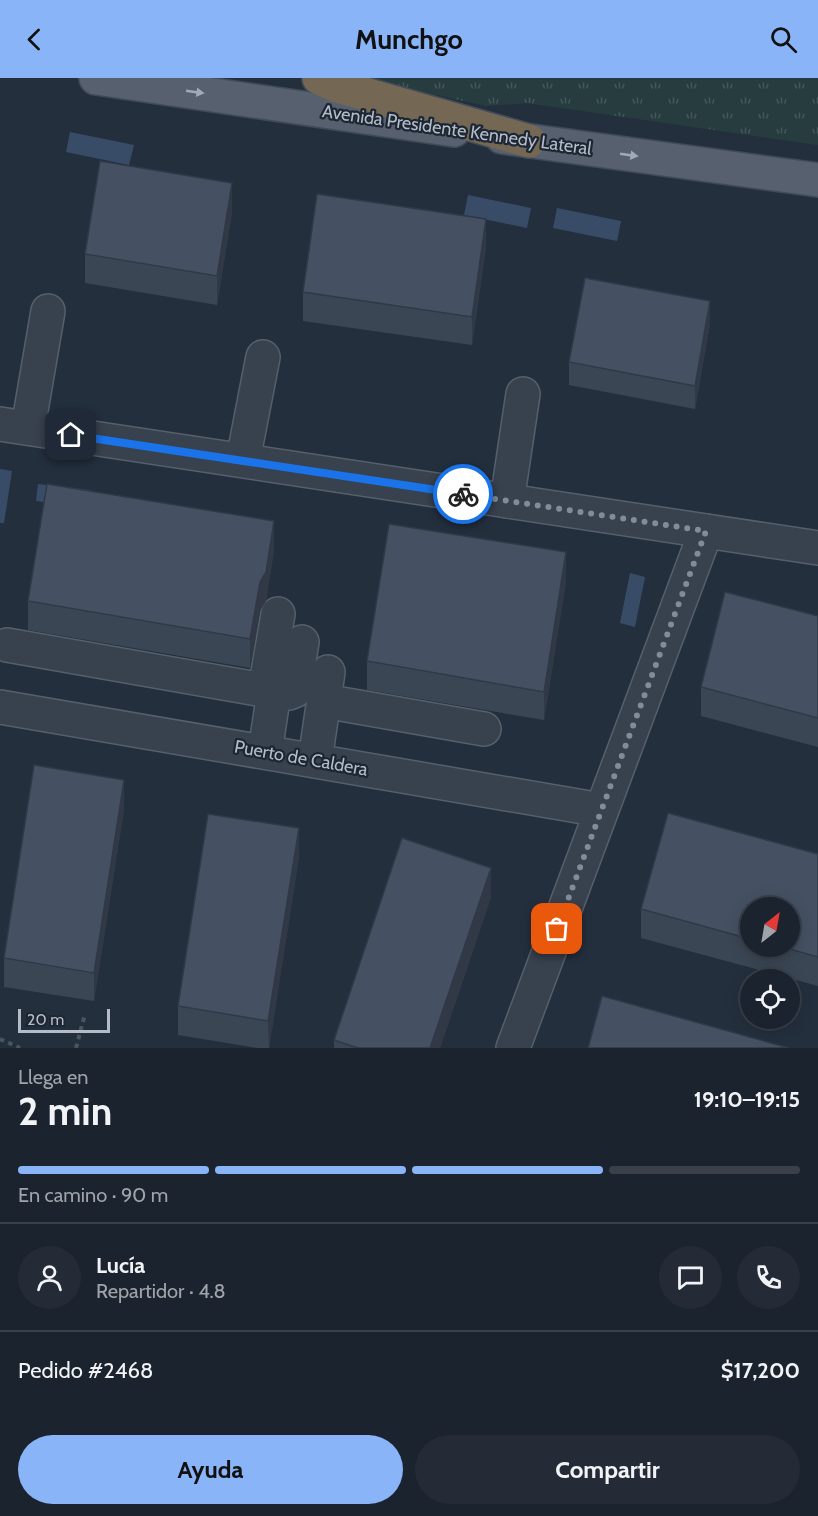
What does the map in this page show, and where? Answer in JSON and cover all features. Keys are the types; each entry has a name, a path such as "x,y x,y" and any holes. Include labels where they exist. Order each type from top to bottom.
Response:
{"highway":[{"path":"318,78 337,86 529,141"}],"main road":[{"name":"Avenida Presidente Kennedy Lateral","path":"96,78 529,141 818,180"}],"street":[{"path":"48,311 14,426 818,548"},
{"path":"243,460 263,357"},
{"path":"507,501 524,394"},
{"path":"513,1048 706,531"},
{"path":"265,752 274,692 267,678 278,614"},
{"path":"7,645 289,693 294,692 302,642"},
{"path":"315,760 326,686 484,729"},
{"name":"Puerto de Caldera","path":"0,707 602,810"}],"path":[{"path":"76,1048 85,1014"},
{"path":"0,1039 20,1048"}],"green space":[{"path":"359,78 818,78 818,145 527,103 486,106"}],"water":[{"path":"70,132 134,145 129,165 66,152"},
{"path":"468,195 531,208 527,228 464,215"},
{"path":"557,208 621,221 617,241 553,228"},
{"path":"0,469 12,471 4,523 0,523"},
{"path":"38,484 91,490 89,507 36,501"},
{"path":"630,573 645,577 635,627 620,623"}],"building":[{"path":"100,161 232,183 217,276 85,254"},
{"path":"317,194 486,219 472,317 303,292"},
{"path":"585,278 710,301 695,386 569,362"},
{"path":"47,484 274,521 266,572 260,582 250,639 28,601"},
{"path":"389,524 566,552 544,692 367,661"},
{"path":"725,592 818,616 818,718 701,687"},
{"path":"34,765 124,780 94,973 4,958"},
{"path":"668,813 818,854 818,957 800,952 800,897 740,897 740,936 641,909"},
{"path":"208,814 299,828 268,1021 178,1006"},
{"path":"402,838 491,868 430,1048 358,1048 334,1040"},
{"path":"602,996 789,1048 588,1048"}],"way so far":[{"path":"463,494 706,531 557,929"}],"route":[{"path":"71,435 463,494"}]}
